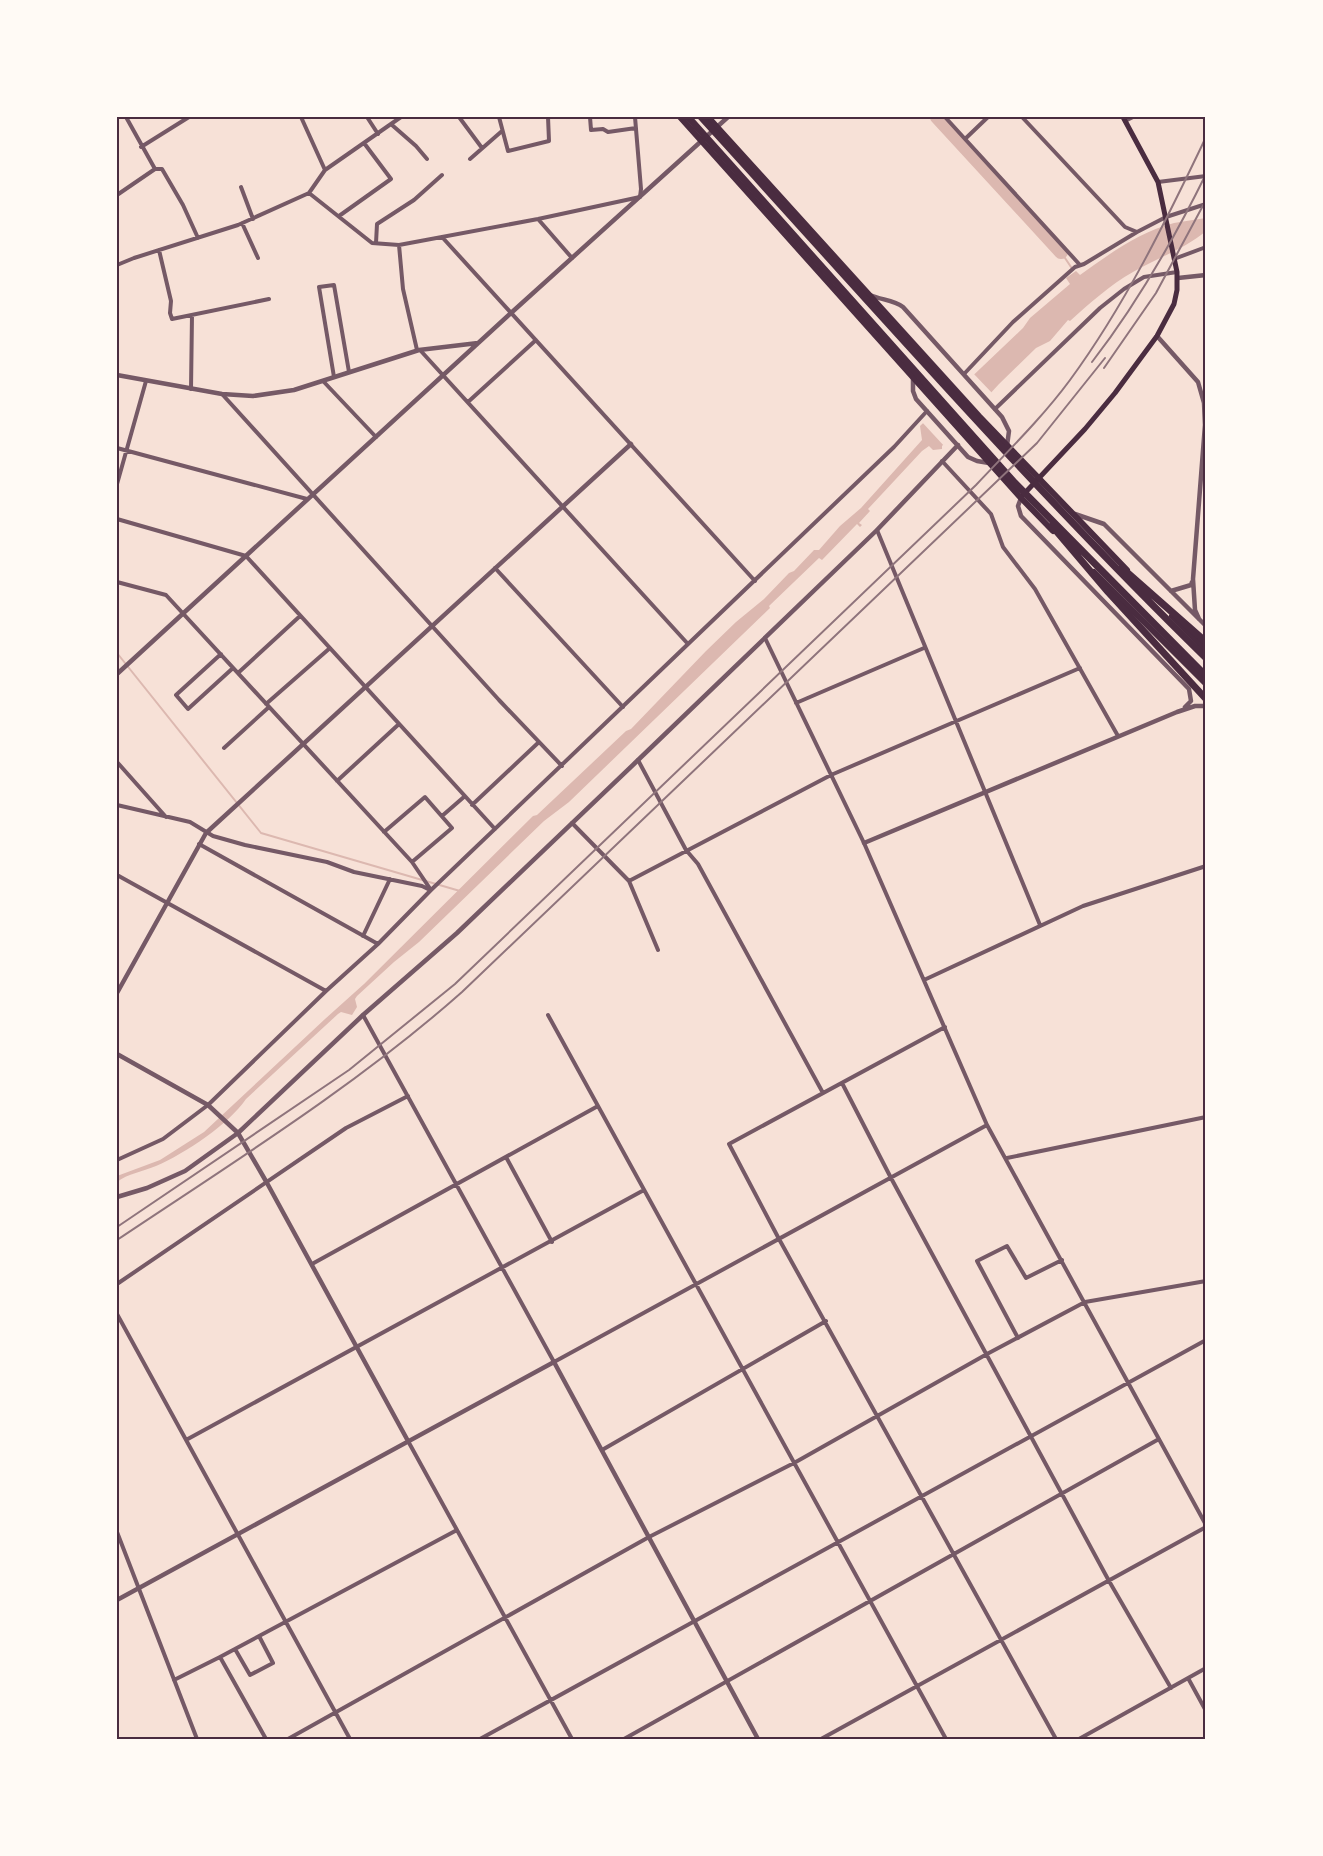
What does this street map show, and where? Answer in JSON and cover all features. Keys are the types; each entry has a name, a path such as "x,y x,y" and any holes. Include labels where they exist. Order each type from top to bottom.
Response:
{"highway":[{"path":"680,117 1021,498 1206,684"},
{"path":"688,117 1015,483 1108,592 1206,699"},
{"path":"701,117 997,443 1079,530 1206,658"},
{"path":"708,117 1007,446 1206,650"},
{"path":"1015,483 1206,676"},
{"path":"1079,530 1206,642"}],"main road":[{"path":"1021,498 1115,393 1156,336 1174,304 1177,275 1158,182 1124,119"}],"street":[{"path":"126,117 155,169"},
{"path":"141,147 189,117"},
{"path":"301,117 325,170"},
{"path":"367,117 378,134"},
{"path":"117,265 253,219 309,193 325,170 401,117"},
{"path":"459,117 482,148"},
{"path":"499,117 508,151 549,141 548,117"},
{"path":"590,117 591,130 603,129 608,132 636,128"},
{"path":"635,117 640,197"},
{"path":"117,674 728,117"},
{"path":"945,117 1080,265"},
{"path":"965,139 988,117"},
{"path":"1022,117 1125,227 1137,232"},
{"path":"1124,119 1133,117"},
{"path":"392,125 427,159"},
{"path":"470,159 502,131"},
{"path":"339,216 390,179 364,143"},
{"path":"117,195 155,169 162,169 183,205 198,238"},
{"path":"376,243 377,224 414,200 442,175"},
{"path":"1158,182 1206,176"},
{"path":"241,187 253,219"},
{"path":"309,193 372,243 399,245 640,197"},
{"path":"965,376 1013,322 1075,267 1137,232 1206,204"},
{"path":"538,219 572,258"},
{"path":"242,223 258,258"},
{"path":"442,237 755,581"},
{"path":"399,245 403,289 418,350 688,644"},
{"path":"1173,256 1206,247"},
{"path":"159,250 171,301 171,319 269,299"},
{"path":"995,409 1100,308 1124,289 1144,277 1206,275"},
{"path":"334,377 319,287 334,285 349,372"},
{"path":"868,294 897,302 903,307 1006,423 1009,439 1007,446"},
{"path":"191,389 192,315"},
{"path":"1156,336 1197,382 1202,391 1204,404 1205,424 1193,579 1194,609 1199,619"},
{"path":"468,402 536,340"},
{"path":"117,375 222,394 253,396 294,390 418,350 478,343"},
{"path":"913,376 913,391 916,399 968,457 977,461 989,462"},
{"path":"117,484 146,381"},
{"path":"323,381 376,437"},
{"path":"222,394 562,766"},
{"path":"117,1160 163,1139 208,1105 378,944 431,890 755,581 928,412"},
{"path":"117,993 206,832 630,444"},
{"path":"117,1197 147,1188 185,1171 236,1131 456,934 877,531 958,445"},
{"path":"117,448 307,499"},
{"path":"942,460 991,514 1003,547 1035,589 1118,736"},
{"path":"1021,498 1018,506 1021,516 1189,689 1192,695 1188,705 1177,712"},
{"path":"1070,512 1104,524 1206,626"},
{"path":"117,519 246,556 495,829"},
{"path":"877,531 1040,925"},
{"path":"495,568 623,707"},
{"path":"1172,591 1191,585 1193,579"},
{"path":"117,582 166,595 412,862 431,890"},
{"path":"238,673 300,616"},
{"path":"764,637 864,843 987,1125 1206,1526 821,1739"},
{"path":"224,748 330,648"},
{"path":"796,703 924,648"},
{"path":"221,654 176,696 188,709 233,668"},
{"path":"1163,663 1187,666"},
{"path":"629,881 831,775 1080,668"},
{"path":"864,843 1177,712 1195,706 1206,706"},
{"path":"337,781 399,724"},
{"path":"472,805 539,742"},
{"path":"638,760 686,850 698,864 823,1093"},
{"path":"117,762 166,817"},
{"path":"384,832 424,796 452,828 412,862"},
{"path":"442,816 465,796"},
{"path":"117,804 190,822 206,832 245,845 327,862 354,872 422,886 431,890"},
{"path":"571,822 629,881 657,950"},
{"path":"200,844 378,944"},
{"path":"924,980 1083,906 1206,866"},
{"path":"117,875 326,991"},
{"path":"363,936 390,879"},
{"path":"363,1015 759,1739"},
{"path":"548,1015 946,1739"},
{"path":"945,1027 729,1144 779,1239 879,1415 1056,1739"},
{"path":"117,1054 208,1105 236,1131 358,1347 572,1739"},
{"path":"842,1083 1109,1581 1171,1688"},
{"path":"117,1284 346,1128 408,1096"},
{"path":"312,1264 598,1106"},
{"path":"1006,1158 1206,1117"},
{"path":"117,1600 987,1125"},
{"path":"506,1157 552,1242"},
{"path":"186,1440 644,1190"},
{"path":"1018,1338 977,1261 1007,1246 1026,1278 1062,1260"},
{"path":"288,1739 649,1537 795,1463 987,1354 1085,1302 1206,1281"},
{"path":"117,1314 350,1739"},
{"path":"602,1450 826,1321"},
{"path":"480,1739 1206,1340"},
{"path":"624,1739 1159,1439"},
{"path":"174,1680 457,1529"},
{"path":"117,1532 197,1739"},
{"path":"235,1649 250,1675 273,1663 259,1636"},
{"path":"220,1657 266,1739"},
{"path":"1079,1739 1206,1668"},
{"path":"1188,1678 1206,1711"}],"shaded area":[{"path":"1206,218 1206,231 1116,283 1070,321 1068,320 1050,341 1036,348 999,384 942,446 942,449 933,450 929,446 922,451 868,509 870,511 859,523 862,525 860,527 857,524 822,560 819,558 569,802 544,821 419,942 357,996 355,999 357,1007 352,1015 341,1012 338,1014 206,1137 168,1160 117,1182 117,1176 160,1160 204,1132 364,984 533,816 537,815 626,731 631,729 736,622 764,599 814,550 819,550 840,526 861,508 922,440 920,426 1023,328 1030,318 1070,284 1066,278 1076,271 1080,275 1124,245 1148,232 1174,223"}],"pier":[{"path":"972,372 994,395 945,447 921,421"}],"waterway":[{"path":"937,117 1061,252"},
{"path":"1061,252 1073,270"},
{"path":"117,653 261,833 460,891"}],"railway":[{"path":"117,1227 349,1070 455,984 976,485 1048,408 1090,351 1144,262 1206,137"},
{"path":"1092,362 1154,271 1206,174"},
{"path":"1104,368 1156,293 1206,200"},
{"path":"117,1240 337,1091 422,1026 462,992 1037,443 1105,358"}]}
